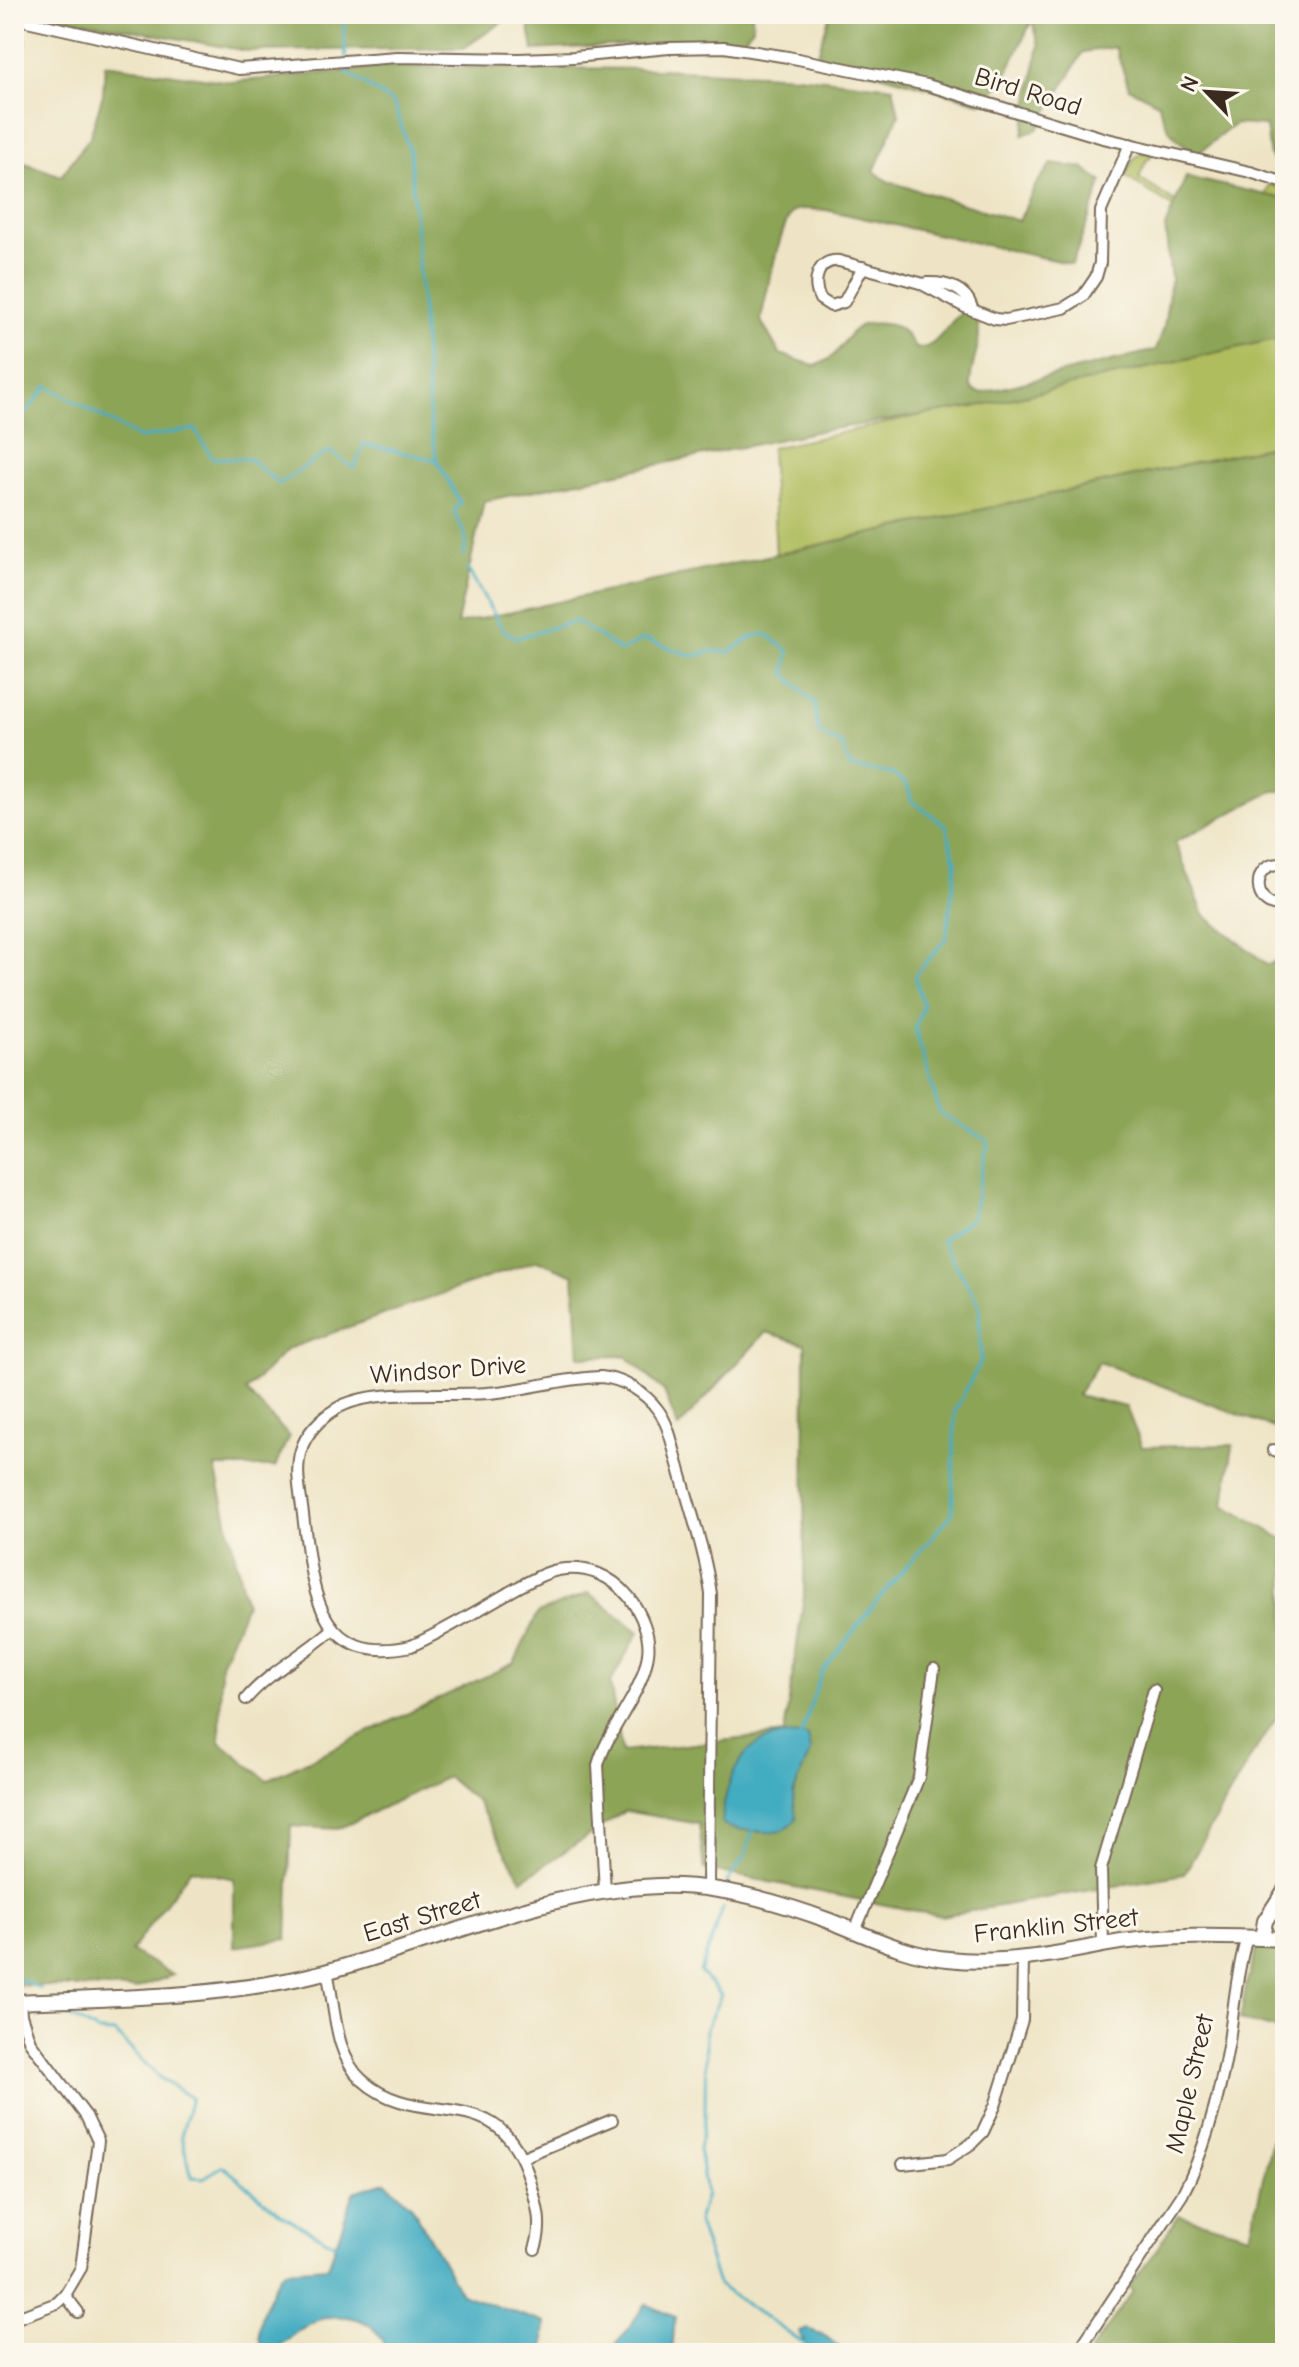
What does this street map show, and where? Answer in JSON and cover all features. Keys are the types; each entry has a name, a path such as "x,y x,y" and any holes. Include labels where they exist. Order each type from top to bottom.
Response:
{"street":[{"name":"Bird Road","path":"14,18 227,68 265,68 397,57 565,58 669,48 724,47 927,85 1089,134 1285,183"},
{"path":"863,267 844,302 831,306 820,299 817,276 824,263 835,260 863,267 920,283 940,283 956,288 967,297 972,308 989,317 1006,320 1064,308 1083,296 1092,285 1099,267 1103,206 1130,144"},
{"path":"1285,865 1277,863 1264,869 1258,882 1261,896 1266,901 1278,907 1285,905"},
{"name":"Windsor Drive","path":"333,1629 315,1595 299,1472 301,1451 309,1434 332,1411 363,1398 482,1394 592,1377 610,1378 635,1389 654,1404 665,1423 709,1581 712,1610 708,1889"},
{"path":"1273,1450 1285,1453"},
{"path":"246,1699 260,1682 333,1629 354,1643 373,1648 411,1646 525,1584 560,1570 592,1571 622,1589 637,1608 649,1649 642,1675 608,1736 598,1765 605,1891"},
{"path":"855,1931 919,1777 934,1669"},
{"path":"1103,1945 1101,1869 1154,1690"},
{"name":"East Street","path":"17,2002 229,1990 327,1971 511,1915 605,1891 659,1886 708,1889 761,1899 839,1925"},
{"name":"Maple Street","path":"1077,2353 1182,2195 1193,2173 1220,2084 1239,1967 1285,1890"},
{"name":"Franklin Street","path":"839,1925 895,1947 934,1957 986,1961 1177,1937 1285,1939"},
{"path":"903,2164 948,2159 977,2140 983,2132 995,2106 1022,2020 1023,1957"},
{"path":"327,1971 344,2053 361,2080 389,2097 467,2112 494,2124 509,2137 523,2157 541,2222 535,2249"},
{"path":"14,2319 57,2303 71,2288 83,2259 98,2141 86,2116 30,2042 17,2002"},
{"path":"523,2157 612,2120"},
{"path":"65,2295 78,2312"}],"green space":[{"path":"43,14 514,14 464,48 247,51"},
{"path":"515,14 752,14 753,28 743,39 533,50 528,21"},
{"path":"830,14 1285,14 1285,173 1270,156 1266,126 1235,124 1200,152 1183,144 1168,127 1158,103 1129,88 1115,47 1083,52 1038,129 1023,135 1039,45 1032,20 1004,80 982,103 817,56"},
{"path":"14,32 22,34 26,40 14,87"},
{"path":"105,64 231,82 388,67 663,69 797,76 893,87 899,115 874,171 887,181 1019,221 1035,186 1051,164 1083,168 1102,182 1072,264 826,210 797,210 784,228 761,321 780,354 815,366 836,353 856,328 865,324 895,326 904,332 915,348 924,347 932,344 962,313 970,310 976,318 979,336 970,385 974,391 982,393 1156,350 1164,327 1171,279 1165,227 1186,177 1285,199 1285,337 974,407 819,431 484,501 457,624 1285,443 1285,791 1273,791 1175,842 1204,915 1268,965 1285,956 1285,1432 1099,1362 1077,1395 1126,1407 1142,1447 1233,1445 1224,1505 1285,1540 1285,1705 1252,1755 1184,1874 941,1916 704,1869 699,1824 625,1811 522,1880 477,1802 447,1777 338,1829 291,1826 287,1939 234,1947 234,1879 191,1869 131,1951 173,1975 136,1989 14,1985 14,159 61,176 90,137 103,94","holes":["537,1260 574,1275 579,1357 626,1356 664,1391 678,1428 766,1332 805,1344 804,1597 784,1734 622,1752 610,1683 639,1632 589,1593 538,1613 514,1663 267,1780 220,1742 221,1664 246,1604 215,1467 275,1467 289,1436 246,1391 287,1349"]},
{"path":"1144,152 1153,154 1146,161 1139,178 1248,251 1269,184 1285,189 1285,613 802,1122 771,448 1213,352 1167,254 1186,216 1125,176 1135,157"},
{"path":"1285,1948 1285,2031 1240,2020 1257,1949"},
{"path":"1285,2083 1285,2353 1089,2353 1133,2291 1128,2287 1154,2254 1178,2215 1250,2235"}],"water":[{"path":"781,1735 808,1736 810,1752 793,1794 796,1819 787,1828 772,1832 738,1830 726,1826 722,1823 725,1802 731,1779 742,1759 757,1744"},
{"path":"386,2182 411,2205 461,2294 545,2323 543,2353 387,2353 377,2332 358,2320 346,2317 322,2319 306,2326 270,2352 264,2350 260,2341 260,2322 280,2275 286,2270 328,2267 354,2192"},
{"path":"646,2304 675,2317 672,2353 610,2353"},
{"path":"807,2329 824,2335 846,2353 809,2353 799,2332"}],"waterway":[{"path":"322,14 343,20 346,58"},
{"path":"346,65 347,72 394,104 410,152 430,421 437,461 460,502 454,511 466,537 464,556"},
{"path":"14,428 47,386 140,438 195,429 212,458 250,459 279,484 329,451 354,468 364,444 436,460"},
{"path":"467,568 503,630 516,638 576,621 621,651 644,639 693,656 713,651 730,652 751,637 766,634 789,651 785,673 816,705 819,731 842,744 850,767 892,774 907,785 912,801 946,826 956,863 946,939 915,975 923,1006 915,1028 940,1113 988,1141 972,1218 941,1240 979,1304 981,1361 955,1411 952,1514 876,1602 821,1673 800,1739"},
{"path":"727,1882 745,1856 753,1830"},
{"path":"723,1908 700,1972 721,1995 706,2028 705,2119 699,2149 706,2194 698,2222 718,2285 806,2345"},
{"path":"14,1976 40,1989"},
{"path":"65,2014 99,2032 115,2033 161,2079 191,2098 181,2136 192,2177 203,2178 223,2166 283,2216 336,2245"}]}
